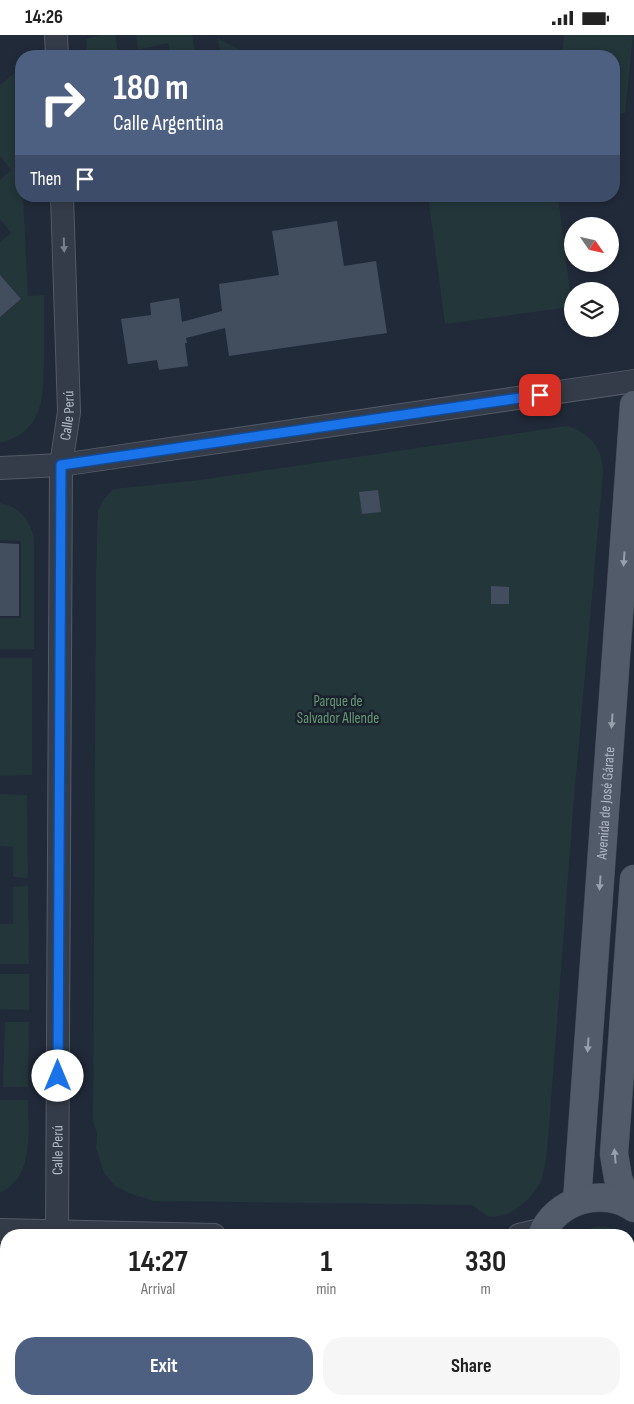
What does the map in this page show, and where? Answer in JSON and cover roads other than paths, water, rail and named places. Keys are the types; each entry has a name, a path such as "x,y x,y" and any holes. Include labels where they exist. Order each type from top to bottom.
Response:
{"main road":[{"name":"Avenida de José Gárate","path":"577,1201 634,405"},
{"path":"630,1206 618,1177 614,1153 634,879"},
{"path":"539,1229 558,1212 577,1201 602,1197 630,1206"}],"street":[{"path":"56,35 57,50"},
{"name":"Calle Perú","path":"57,1229 61,465 69,412 62,202"},
{"path":"0,468 61,465 634,381"}],"park label":[{"name":"Parque de Salvador Allende","path":"338,710"}]}
